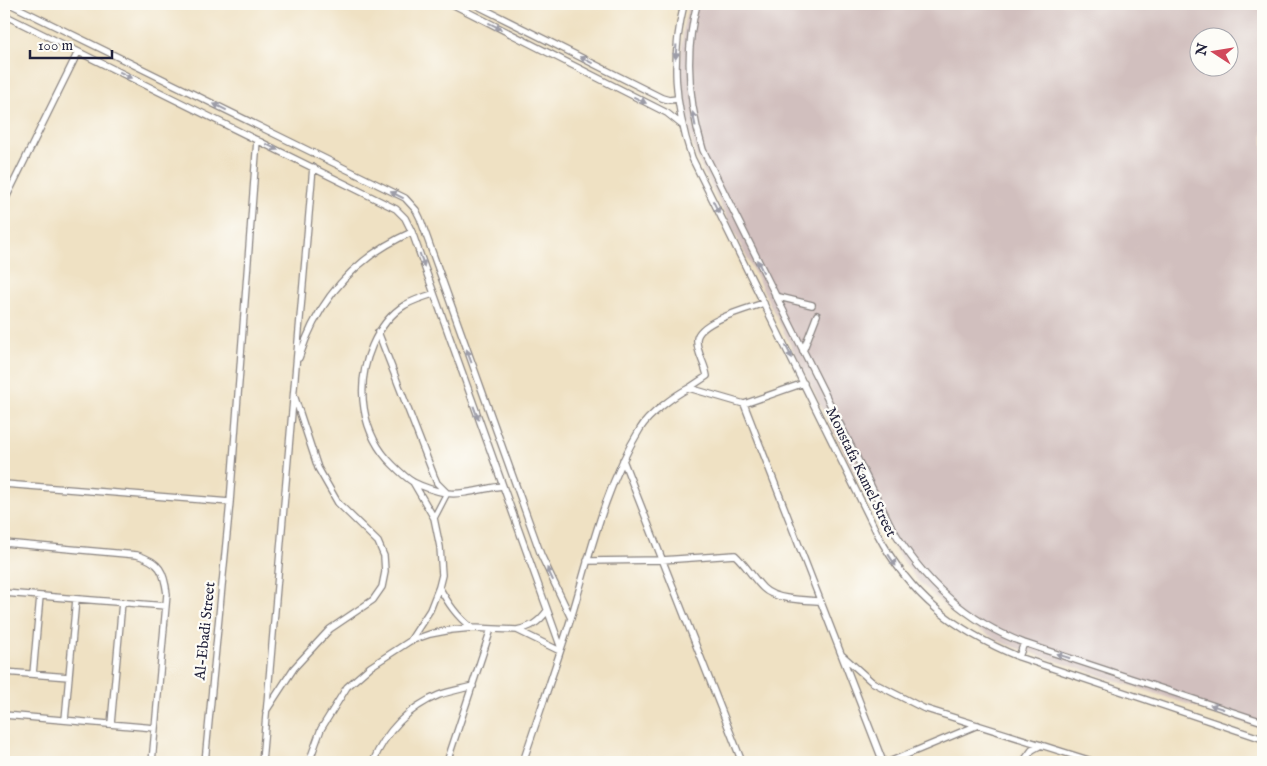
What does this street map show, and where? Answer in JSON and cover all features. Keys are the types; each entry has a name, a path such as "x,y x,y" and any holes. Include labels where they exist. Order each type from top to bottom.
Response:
{"street":[{"path":"10,4 396,194 411,204 420,218 541,555 571,618"},
{"path":"452,4 667,113 682,125"},
{"path":"474,4 662,98 669,100 677,99"},
{"name":"Moustafa Kamel Street","path":"684,4 676,43 677,99 682,125 695,165 877,533 897,567 922,596 951,622 973,636 1019,658 1263,739"},
{"name":"Moustafa Kamel Street","path":"697,4 692,28 688,68 690,96 703,150 891,526 914,563 932,583 959,607 996,630 1024,643 1263,722"},
{"path":"4,15 396,209 405,218 412,232 560,650"},
{"path":"4,202 78,52"},
{"name":"Al-Ebadi Street","path":"205,762 230,502 256,140"},
{"path":"262,762 313,167"},
{"path":"296,368 306,337 317,316 340,283 363,260 390,242 412,232"},
{"path":"410,641 430,610 439,587 442,575 440,546 434,518 413,482 387,459 376,444 363,408 362,389 364,370 378,332 403,306 417,298 433,294"},
{"path":"775,296 812,305"},
{"path":"523,762 571,618 587,561 623,460 641,427 665,404 707,376 699,354 697,338 699,334 707,326 721,318 764,303"},
{"path":"803,351 816,315"},
{"path":"774,324 786,318"},
{"path":"779,334 791,328"},
{"path":"378,332 434,476 437,483 447,493"},
{"path":"689,388 744,404 804,383"},
{"path":"266,712 294,668 330,629 373,600 382,587 386,572 384,556 378,542 338,502 318,468 293,393"},
{"path":"744,404 883,762"},
{"path":"623,460 742,762"},
{"path":"413,482 447,493 458,494 502,486"},
{"path":"4,484 230,502"},
{"path":"434,518 447,493"},
{"path":"4,543 137,555 152,560 160,570 165,581 167,594 152,762"},
{"path":"587,561 662,560 735,555 769,593 798,600 820,601"},
{"path":"439,587 449,605 460,619 472,628"},
{"path":"4,593 166,606"},
{"path":"33,674 40,596"},
{"path":"65,720 76,599"},
{"path":"111,724 122,602"},
{"path":"309,762 321,729 347,687 370,666 410,641 437,632 472,628 517,630 529,628 540,621 547,611"},
{"path":"447,762 491,629"},
{"path":"517,630 560,650"},
{"path":"1019,658 1024,643"},
{"path":"841,655 872,682 924,708 1095,762"},
{"path":"4,672 69,677"},
{"path":"373,762 388,734 420,704 440,695 473,686"},
{"path":"4,715 156,728"},
{"path":"889,762 978,725"},
{"path":"1023,762 1032,750 1041,745"},
{"path":"4,760 27,762"}],"shaded area":[{"path":"689,4 1263,4 1263,729 1005,644 974,627 948,609 917,580 893,547 696,156 684,115 680,68 684,23"}]}
